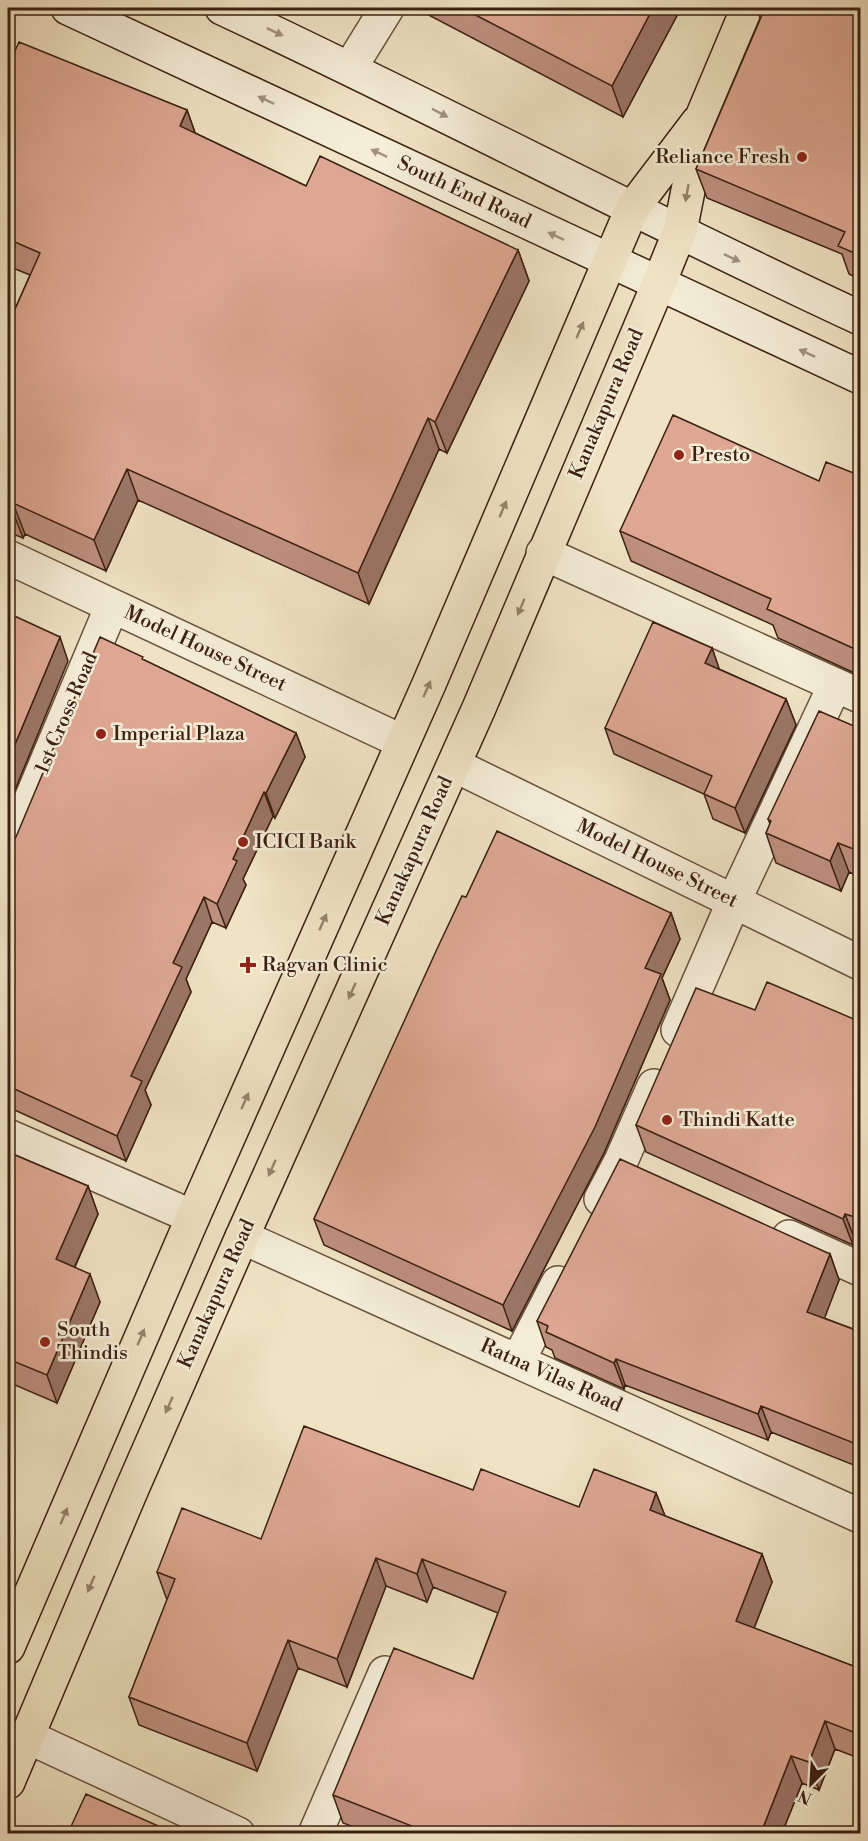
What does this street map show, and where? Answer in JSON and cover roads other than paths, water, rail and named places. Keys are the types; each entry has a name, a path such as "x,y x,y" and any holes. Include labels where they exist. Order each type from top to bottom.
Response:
{"main road":[{"name":"Kanakapura Road","path":"8,1782 242,1237 454,765 659,283 680,231 702,116 748,8"},
{"path":"8,1647 193,1217 403,742 632,209 702,116"}],"street":[{"name":"South End Road","path":"68,8 861,377"},
{"path":"222,8 350,68 724,255 861,318"},
{"path":"350,68 387,8"},
{"path":"543,553 848,690 734,901 666,1058 632,1166 588,1224"},
{"name":"Model House Street","path":"8,557 403,742"},
{"name":"1st Cross Road","path":"8,854 112,606"},
{"name":"Model House Street","path":"454,765 861,963"},
{"path":"8,1136 193,1217"},
{"path":"762,1224 861,1269"},
{"name":"Ratna Vilas Road","path":"242,1237 861,1516"},
{"path":"518,1361 572,1256"},
{"path":"315,1833 390,1661"},
{"path":"26,1736 238,1833"}],"place":[{"name":"Reliance Fresh","path":"802,157"},
{"name":"Presto","path":"679,455"},
{"name":"Imperial Plaza","path":"101,734"},
{"name":"ICICI Bank","path":"243,842"},
{"name":"Ragvan Clinic","path":"248,965"},
{"name":"Thindi Katte","path":"667,1120"},
{"name":"South Thindis","path":"45,1342"}]}
